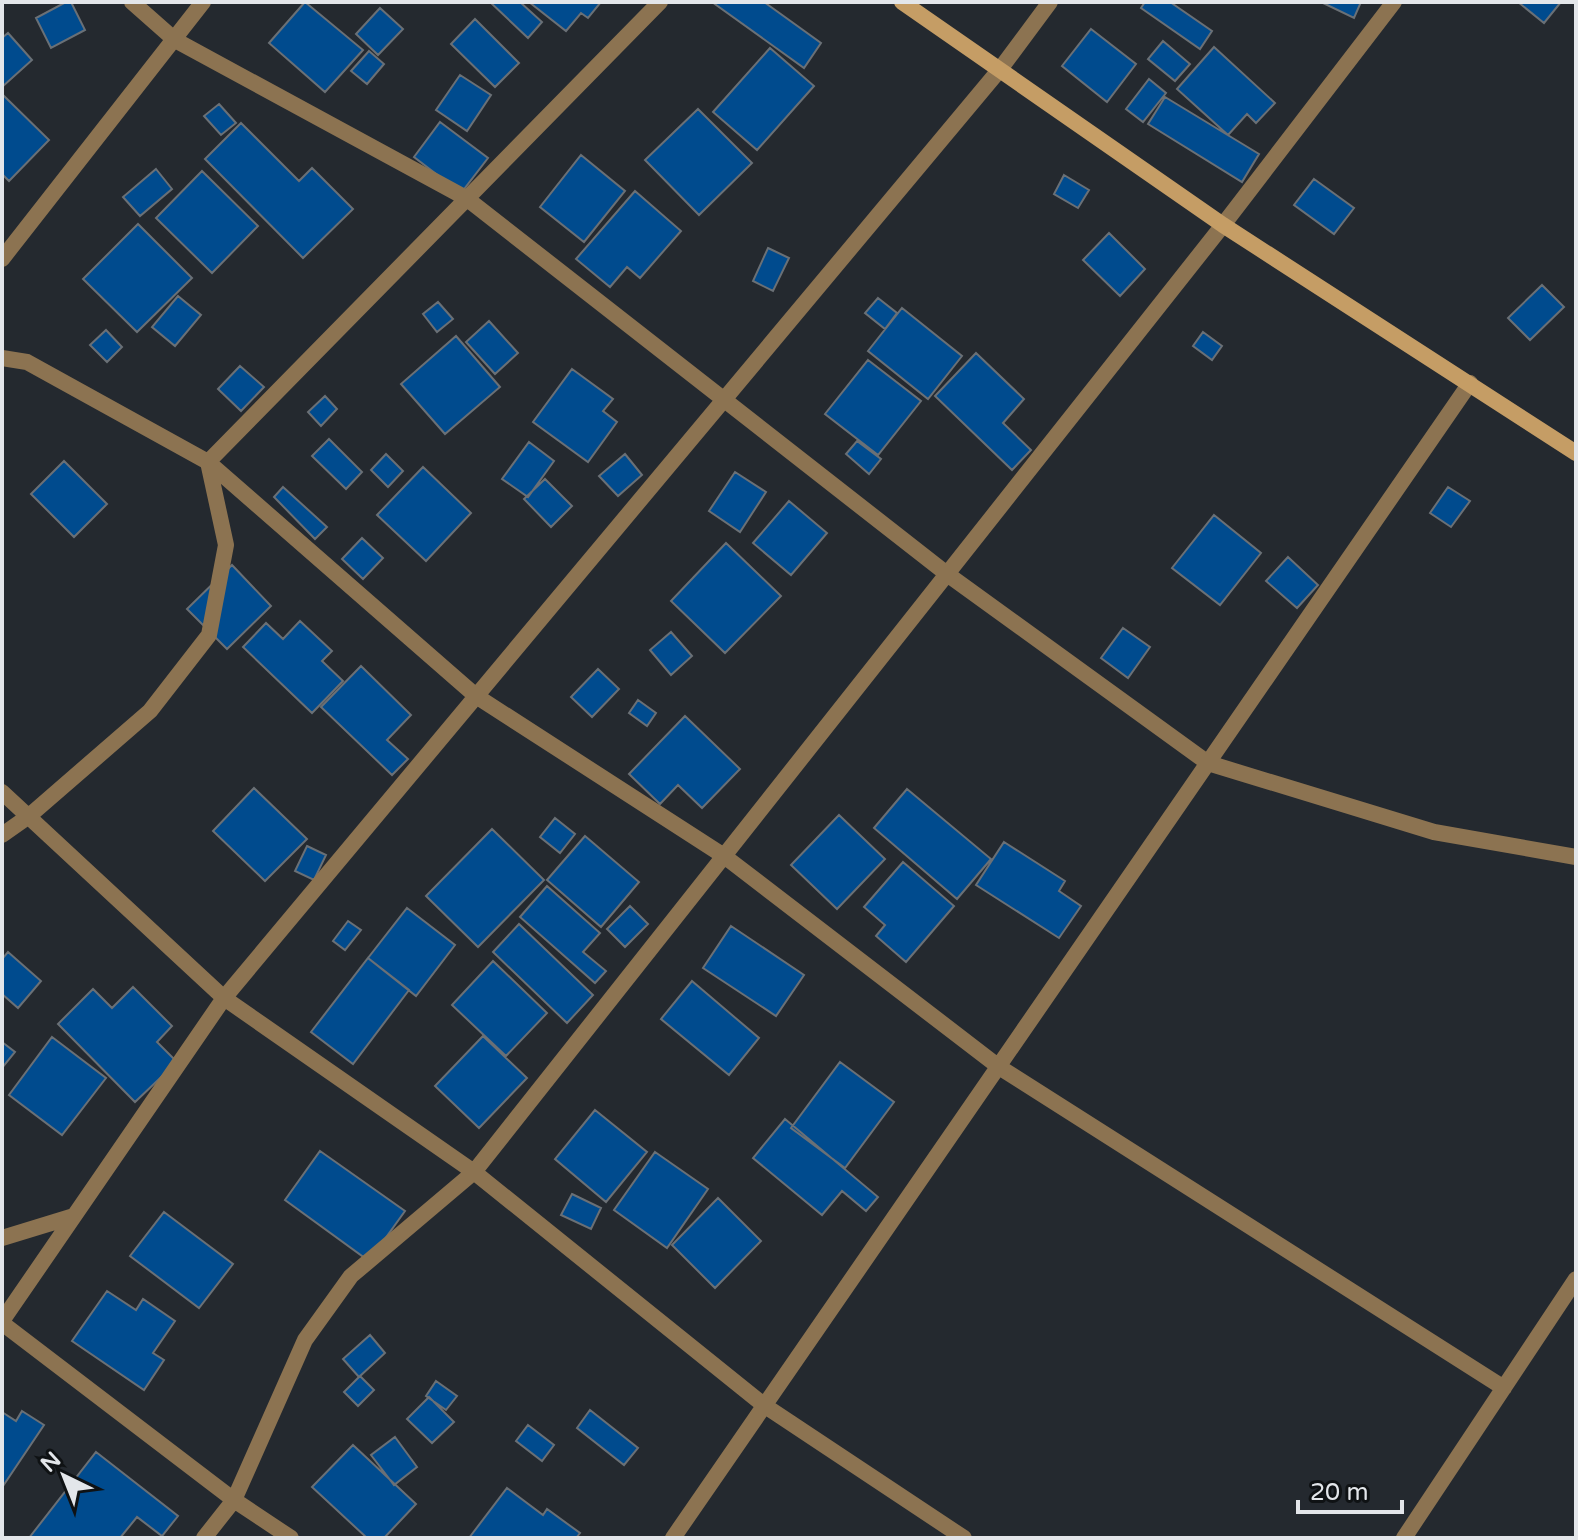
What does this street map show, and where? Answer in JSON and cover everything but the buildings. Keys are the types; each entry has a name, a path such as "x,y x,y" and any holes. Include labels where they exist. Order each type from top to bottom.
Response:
{"street":[{"path":"132,2 175,40 466,198 947,574 1208,763 1434,832 1576,857"},
{"path":"2,259 203,2"},
{"path":"208,462 660,2"},
{"path":"902,2 1223,225 1576,453"},
{"path":"291,1538 234,1500 2,1322 224,998 1001,68 1050,2"},
{"path":"204,1538 234,1500 305,1340 351,1276 474,1172 1223,225 1394,2"},
{"path":"2,358 27,362 208,462 476,696 724,856 999,1067 1504,1388"},
{"path":"673,1538 1470,383"},
{"path":"2,835 29,816 150,711 209,635 226,545 208,462"},
{"path":"2,792 224,998 474,1172 765,1406 964,1538"},
{"path":"2,1238 74,1216"},
{"path":"1404,1538 1576,1279"}]}
